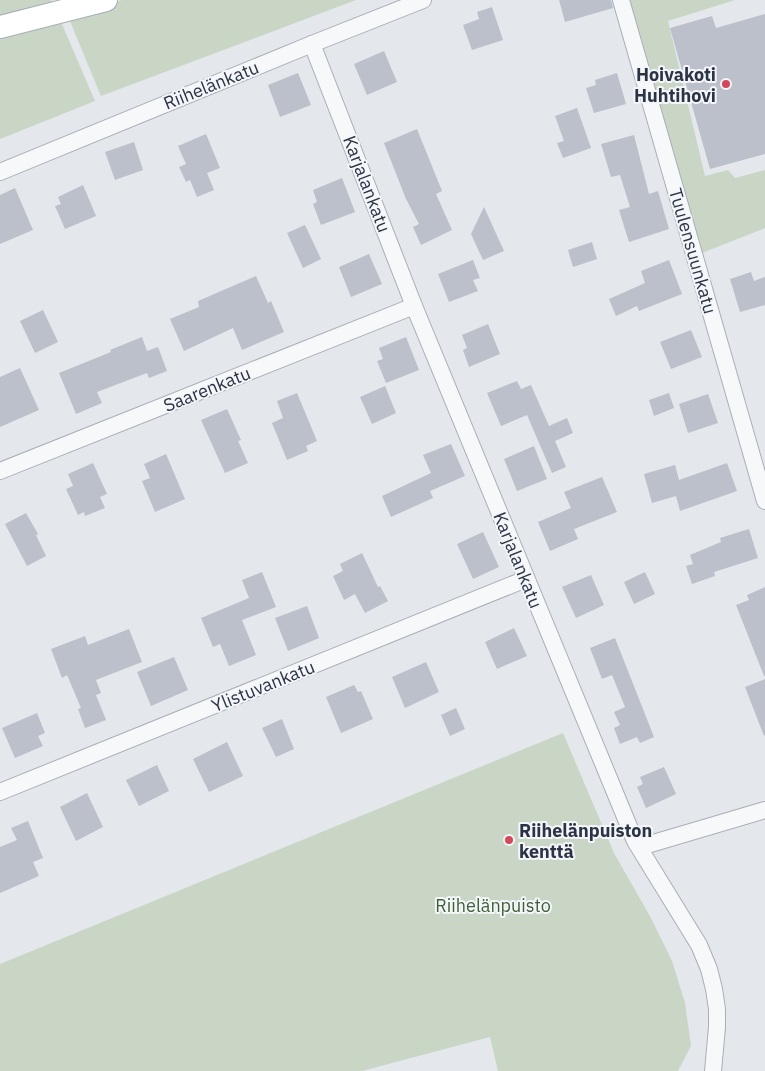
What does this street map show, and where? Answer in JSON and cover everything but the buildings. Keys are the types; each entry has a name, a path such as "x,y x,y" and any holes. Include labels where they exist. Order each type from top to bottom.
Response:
{"main road":[{"path":"0,27 106,0"}],"street":[{"name":"Riihelänkatu","path":"0,172 423,0"},
{"name":"Tuulensuunkatu","path":"620,0 765,501"},
{"name":"Karjalankatu","path":"312,44 414,306 635,841 699,945 709,969 717,1009 713,1071"},
{"name":"Saarenkatu","path":"0,471 414,306"},
{"name":"Ylistuvankatu","path":"0,792 526,579"},
{"path":"640,847 765,810"}],"green space":[{"path":"0,0 51,0 54,8 0,23"},
{"path":"122,0 356,0 101,96 67,14"},
{"path":"627,0 735,0 668,21 705,176 728,170 735,178 765,170 765,228 702,253"},
{"path":"58,15 95,101 0,139 0,31"},
{"name":"Riihelänpuisto","path":"563,733 614,853 651,918 672,961 685,1003 691,1046 678,1071 498,1071 490,1037 362,1071 0,1071 0,964"}],"place":[{"name":"Hoivakoti Huhtihovi","path":"726,84"},
{"name":"Riihelänpuiston kenttä","path":"509,840"}]}
